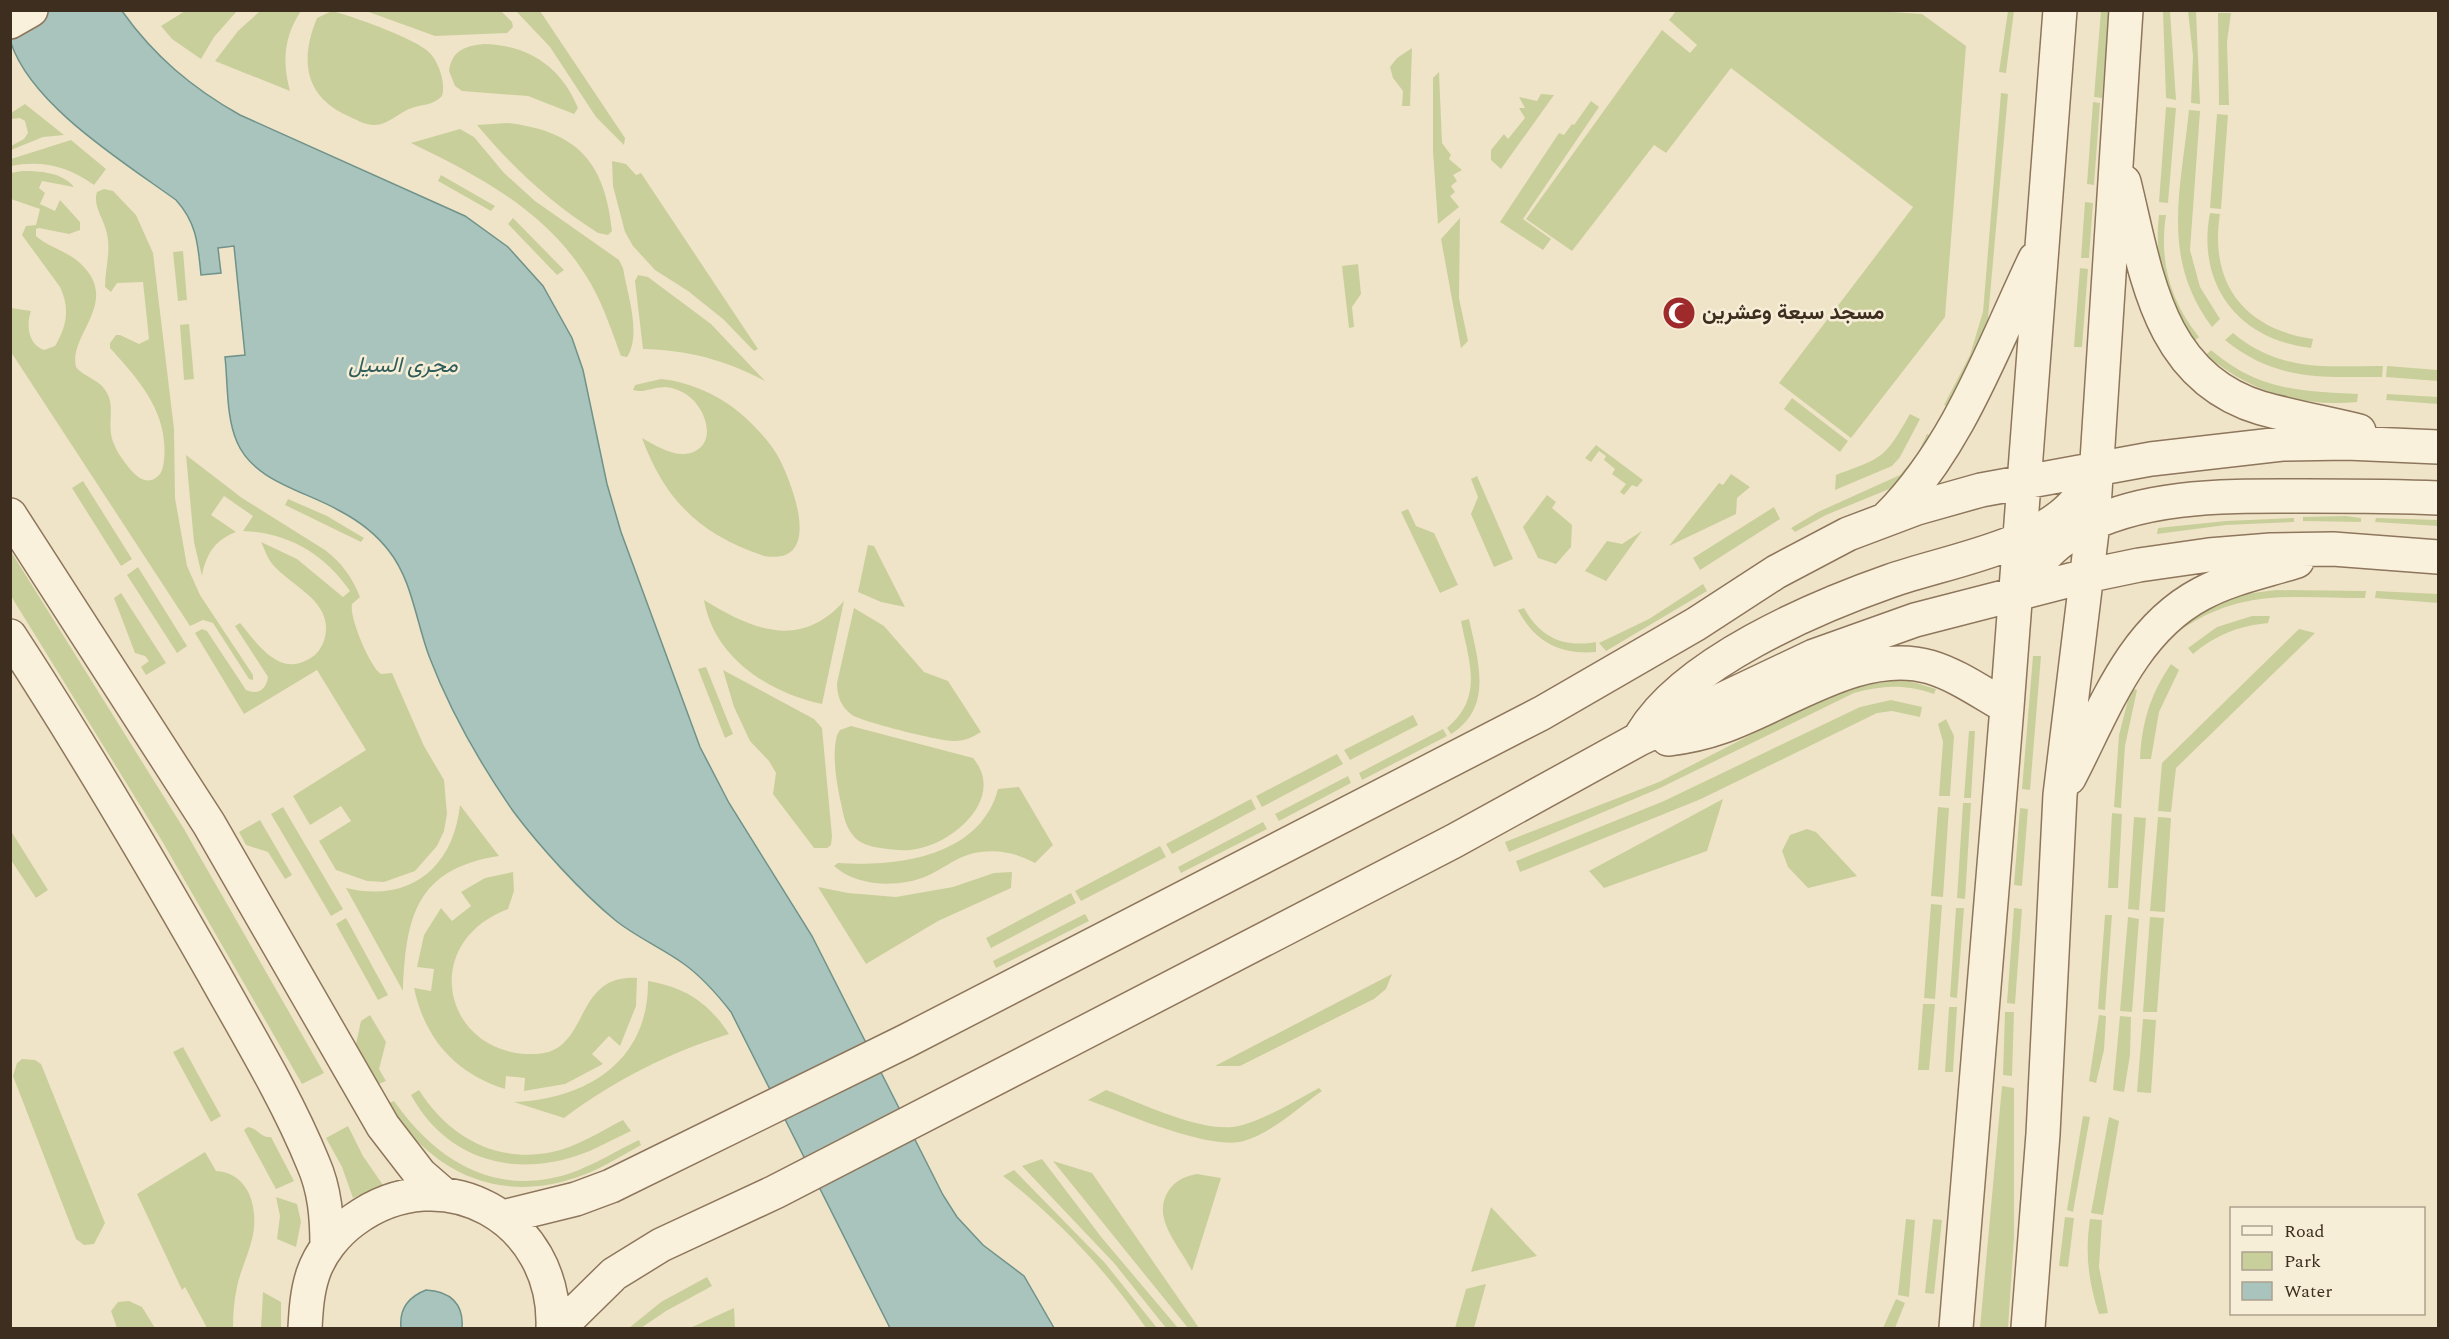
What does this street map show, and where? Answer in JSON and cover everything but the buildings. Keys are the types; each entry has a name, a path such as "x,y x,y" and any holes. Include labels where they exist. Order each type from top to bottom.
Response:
{"street":[{"path":"10,22 31,10"},
{"path":"1956,1329 2044,241 2060,10"},
{"path":"2028,1329 2043,1134 2060,795 2093,523 2126,10"},
{"path":"2116,153 2157,311 2170,337 2187,361 2208,380 2233,396 2260,407 2426,446"},
{"path":"1886,519 1907,498 1942,451 2044,241"},
{"path":"503,1217 576,1199 611,1186 906,1041 1542,713 1676,636 1811,552 1886,519 1949,498 2025,481 2217,450 2282,444 2426,446"},
{"path":"1639,740 1653,717 1671,698 1719,664 1767,635 1858,593 2019,540 2039,531 2073,505 2096,470"},
{"path":"2016,594 2040,559 2065,539 2093,523 2138,509 2207,498 2439,498"},
{"path":"10,515 209,824 383,1126 400,1152 442,1194"},
{"path":"2060,795 2129,664 2155,628 2178,608 2203,592 2333,549"},
{"path":"559,1329 592,1293 637,1258 775,1192 946,1104 1454,841 1639,740 1765,678 1864,636 1915,620 2086,576 2209,555 2333,549 2439,557"},
{"path":"10,636 102,782 174,903 302,1138 322,1191 327,1219 327,1247"},
{"path":"1639,740 1668,740 1705,732 1854,670 1895,662 1929,666 1946,673 2007,708"},
{"path":"305,1329 306,1300 313,1273 327,1247 345,1227 366,1211 390,1200 416,1194 442,1194 484,1206 503,1217 523,1235 539,1257 549,1281 554,1308 553,1329"}],"green space":[{"path":"185,11 237,11 214,37 201,59 172,39 161,26"},
{"path":"260,11 301,11 291,30 286,50 285,60 290,91 215,61 238,31"},
{"path":"332,11 384,29 423,47 430,53 439,68 443,85 442,96 435,102 409,109 389,121 376,125 361,122 332,107 321,97 309,74 308,48 317,18"},
{"path":"366,11 501,11 512,22 513,27 507,33 435,36"},
{"path":"516,11 540,11 625,138 624,145 596,117 550,47"},
{"path":"1676,11 1876,11 1922,14 1966,46 1945,317 1851,438 1779,383 1913,207 1731,68 1666,153 1654,145 1572,251 1526,219 1662,30 1690,53 1697,45 1669,20"},
{"path":"2008,11 2014,11 2006,73 1999,72"},
{"path":"2101,11 2109,11 2102,98 2094,97"},
{"path":"2163,11 2170,11 2176,100 2166,98"},
{"path":"2188,11 2196,11 2200,104 2191,103 2193,56"},
{"path":"2218,13 2231,13 2227,42 2229,105 2219,105"},
{"path":"484,44 515,49 542,61 553,70 571,94 578,108 574,114 528,96 462,91 455,86 449,71 453,58 460,50"},
{"path":"1412,48 1410,106 1402,106 1403,91 1393,78 1390,67 1397,58"},
{"path":"1439,72 1442,143 1451,155 1449,159 1462,170 1453,175 1457,181 1451,186 1455,192 1450,196 1459,207 1438,224 1433,151 1433,78"},
{"path":"2001,93 2008,94 1988,318 1984,337 1951,408 1944,405 1970,355 1983,312"},
{"path":"1541,94 1554,95 1501,169 1491,160 1491,150 1504,134 1508,139 1525,118 1519,108 1525,108 1519,97 1537,101"},
{"path":"1591,101 1599,107 1523,219 1551,239 1543,250 1500,222 1559,133 1564,135 1572,124 1574,125"},
{"path":"2093,102 2100,103 2094,185 2087,184"},
{"path":"25,104 64,135 43,137 11,150 11,146 24,139 28,133 25,121 20,118 11,119 11,113"},
{"path":"2166,107 2176,108 2168,203 2159,202"},
{"path":"2189,110 2200,111 2190,250 2200,287 2220,319 2212,327 2196,301 2185,275 2180,249 2179,196"},
{"path":"2217,114 2228,115 2221,209 2210,208"},
{"path":"507,123 531,127 552,134 569,142 583,154 594,169 602,186 612,231 608,235 598,233 549,197 504,156 477,125"},
{"path":"460,129 474,137 504,173 535,201 619,260 623,268 633,325 631,348 627,357 621,356 591,284 556,237 535,217 489,184 411,143"},
{"path":"71,140 106,169 94,185 74,173 54,166 22,164 11,166 11,159"},
{"path":"612,161 626,164 636,175 641,173 758,349 754,351 723,319 688,291 655,270 633,246 625,232 613,186"},
{"path":"22,171 57,175 74,187 42,181 39,188 45,193 40,204 55,211 60,200 80,222 80,230 69,234 39,228 36,229 36,236 75,259 92,277 96,291 95,304 79,342 76,367 104,388 110,402 111,433 117,450 137,476 150,480 162,471 164,443 162,427 150,398 110,348 110,343 116,335 139,344 149,339 143,282 117,283 111,292 105,287 108,241 96,202 97,192 104,189 113,191 136,215 153,253 174,429 175,498 187,566 200,595 253,675 253,680 249,679 213,623 203,620 190,626 11,352 11,308 31,311 30,334 35,343 44,350 55,346 66,317 65,302 60,287 22,235 26,226 36,225 40,209 11,199 11,173"},
{"path":"441,175 495,206 491,211 438,181"},
{"path":"2085,202 2093,203 2089,258 2081,258"},
{"path":"2210,213 2220,214 2218,239 2220,261 2226,281 2236,299 2250,313 2268,325 2289,334 2313,339 2311,348 2285,343 2263,334 2244,321 2228,304 2217,285 2210,263 2207,239"},
{"path":"2159,215 2166,215 2164,248 2169,280 2181,309 2199,337 2193,342 2176,313 2164,282 2158,249"},
{"path":"513,218 564,270 557,275 508,224"},
{"path":"1460,218 1459,298 1468,341 1461,348 1441,239"},
{"path":"183,251 187,300 178,301 173,252"},
{"path":"1358,264 1361,294 1352,307 1354,327 1349,328 1342,266"},
{"path":"2080,268 2088,269 2082,347 2074,347"},
{"path":"638,275 648,277 711,324 765,381 736,367 691,354 643,349 635,281"},
{"path":"189,324 194,379 184,380 180,325"},
{"path":"2233,333 2268,355 2286,361 2322,366 2383,366 2382,377 2319,376 2281,370 2262,363 2225,340"},
{"path":"2211,350 2228,363 2262,381 2298,389 2358,394 2357,402 2315,402 2277,394 2240,379 2223,368 2206,355"},
{"path":"2387,366 2438,370 2438,381 2386,377"},
{"path":"661,379 698,388 722,400 742,415 771,445 786,472 796,504 799,537 794,549 782,556 764,556 742,547 704,526 674,497 651,460 642,438 668,451 685,454 704,444 707,435 706,425 698,406 682,392 667,387 644,391 633,390 635,385"},
{"path":"2387,394 2438,397 2438,404 2386,400"},
{"path":"1792,398 1848,441 1840,452 1784,409"},
{"path":"1910,414 1920,419 1900,457 1892,466 1835,490 1836,475 1881,455 1894,440"},
{"path":"1927,434 1932,437 1894,487 1826,515 1795,532 1791,528 1818,512 1900,475 1918,453"},
{"path":"1596,445 1643,480 1637,487 1632,485 1624,495 1620,492 1626,484 1612,474 1615,469 1604,460 1606,456 1599,451 1591,462 1585,458"},
{"path":"186,455 242,498 325,550 337,560 354,583 360,597 352,604 352,610 366,652 376,670 381,674 392,673 424,746 444,780 447,814 444,831 437,846 415,871 384,882 367,881 336,870 319,841 351,821 341,806 310,825 293,796 366,750 317,670 244,714 195,633 202,629 207,631 246,690 258,692 265,685 268,677 235,626 240,623 270,656 288,664 309,659 317,653 325,637 326,625 323,614 310,596 274,566 261,542 297,559 343,597 350,591 329,566 304,548 275,536 243,531 253,516 224,496 211,515 236,532 222,539 213,549 206,561 202,576 194,542"},
{"path":"1731,474 1750,487 1737,498 1736,514 1669,546 1719,483 1723,485"},
{"path":"1477,476 1513,559 1494,567 1471,514 1478,497 1471,479"},
{"path":"83,481 132,559 121,566 72,488"},
{"path":"1547,495 1556,502 1552,508 1572,525 1571,547 1556,564 1538,558 1523,527"},
{"path":"288,499 327,516 364,538 361,542 285,505"},
{"path":"1774,507 1780,519 1700,570 1693,558"},
{"path":"1408,509 1416,526 1434,533 1458,585 1440,593 1401,512"},
{"path":"2303,517 2361,518 2361,522 2303,521"},
{"path":"2294,518 2294,522 2226,525 2157,534 2158,528 2226,521"},
{"path":"2376,518 2438,520 2438,526 2375,522"},
{"path":"1642,531 1606,581 1585,571 1607,541 1622,544"},
{"path":"868,545 874,546 905,607 881,602 858,592"},
{"path":"10,550 184,829 324,1073 302,1084 162,841 11,596"},
{"path":"138,567 187,646 177,653 127,575"},
{"path":"1703,584 1707,591 1606,651 1599,643 1649,619"},
{"path":"2276,590 2366,591 2365,598 2289,597 2243,602 2220,609 2174,635 2170,630 2230,596"},
{"path":"2376,591 2438,594 2438,603 2375,598"},
{"path":"121,593 166,663 146,675 141,667 149,661 145,656 135,653 114,598"},
{"path":"704,600 740,620 776,630 793,630 810,626 827,616 844,601 822,704 782,691 746,669 719,639 710,621"},
{"path":"854,608 884,626 924,672 948,681 981,732 959,741 947,740 886,727 848,712 840,701 837,683"},
{"path":"1524,608 1530,618 1545,633 1563,642 1596,642 1596,652 1571,651 1550,644 1532,630 1525,621 1518,610"},
{"path":"2252,616 2270,616 2268,623 2228,632 2193,654 2188,648 2217,627"},
{"path":"1469,619 1479,667 1478,697 1473,711 1451,734 1447,728 1459,716 1470,691 1470,665 1461,621"},
{"path":"2299,629 2315,633 2176,768 2171,812 2158,811 2162,763"},
{"path":"2033,656 2041,656 2030,790 2022,789"},
{"path":"2171,664 2179,670 2159,712 2151,759 2140,759 2148,709"},
{"path":"706,667 733,734 725,738 698,669"},
{"path":"723,670 814,719 822,728 832,836 831,845 827,848 814,848 773,794 776,773 769,761 750,741 734,707"},
{"path":"1903,679 1936,689 1934,694 1914,688 1894,687 1874,688 1854,693 1660,788 1509,852 1505,842 1659,782 1851,686 1868,680"},
{"path":"2131,688 2137,690 2125,746 2121,808 2114,807 2119,735"},
{"path":"1891,700 1922,707 1920,717 1892,711 1877,713 1701,799 1520,872 1516,861 1664,801 1860,707"},
{"path":"1413,715 1418,725 1350,760 1344,750"},
{"path":"1946,719 1954,736 1950,796 1939,796 1943,742 1938,724"},
{"path":"851,726 973,758 981,772 984,787 973,814 949,835 935,843 916,849 880,848 858,840 845,822 835,767 837,735 840,730"},
{"path":"1443,729 1447,736 1362,780 1359,773"},
{"path":"1969,731 1975,731 1971,798 1964,798"},
{"path":"1337,754 1343,764 1262,807 1256,796"},
{"path":"1348,776 1351,783 1279,821 1275,814"},
{"path":"1019,787 1053,845 1035,863 1009,853 995,851 973,853 927,876 891,884 866,882 843,873 834,866 838,863 885,863 933,853 955,843 974,830 988,812 998,789"},
{"path":"1251,799 1256,809 1172,854 1166,844"},
{"path":"1723,799 1707,851 1604,888 1589,871"},
{"path":"1963,803 1971,803 1965,899 1957,898"},
{"path":"460,805 499,856 471,863 449,872 433,885 421,901 407,941 403,991 346,888 369,891 389,890 408,885 424,876 448,847 456,828"},
{"path":"283,807 343,909 331,916 271,814"},
{"path":"1938,807 1949,808 1943,897 1931,896"},
{"path":"2020,808 2028,809 2022,886 2014,885"},
{"path":"2112,813 2122,814 2118,888 2108,888"},
{"path":"2134,817 2146,818 2139,910 2128,909"},
{"path":"2158,817 2171,818 2165,912 2150,911"},
{"path":"260,820 292,875 285,879 268,852 246,845 239,832"},
{"path":"1263,822 1267,829 1181,873 1178,867"},
{"path":"1807,829 1816,832 1857,876 1808,888 1788,867 1782,851 1790,835"},
{"path":"11,831 48,890 36,898 11,860"},
{"path":"1160,846 1166,857 1081,901 1075,891"},
{"path":"513,872 514,891 508,909 479,925 461,947 452,971 453,996 463,1019 480,1038 505,1050 536,1054 553,1050 566,1041 591,1000 602,988 616,980 637,978 636,1006 620,1046 609,1036 592,1054 603,1064 565,1084 524,1091 525,1078 506,1076 505,1089 471,1074 445,1052 426,1023 414,988 431,991 434,969 417,967 424,935 441,908 452,921 471,906 461,892 485,878"},
{"path":"1012,872 1011,888 938,921 866,964 818,887 848,893 896,897 953,887 994,873"},
{"path":"1071,893 1076,903 991,948 986,938"},
{"path":"1931,904 1942,905 1935,999 1924,998"},
{"path":"1956,908 1964,908 1957,998 1950,997"},
{"path":"2014,908 2022,909 2015,1004 2007,1003"},
{"path":"1085,914 1089,921 996,968 993,961"},
{"path":"2105,915 2112,915 2105,1010 2098,1009"},
{"path":"2128,917 2139,919 2132,1012 2120,1011"},
{"path":"2150,917 2164,918 2157,1012 2143,1012"},
{"path":"346,918 388,995 378,1000 336,924"},
{"path":"1392,974 1386,989 1374,999 1240,1066 1215,1066"},
{"path":"648,981 673,987 695,998 713,1013 729,1034 643,1069 583,1104 564,1118 514,1102 566,1093 589,1083 609,1070 625,1054 638,1033 646,1009"},
{"path":"1923,1004 1935,1004 1929,1070 1918,1070"},
{"path":"1949,1007 1957,1007 1953,1072 1945,1072"},
{"path":"2005,1012 2014,1012 2012,1076 2003,1075"},
{"path":"370,1015 386,1042 379,1069 386,1081 379,1084 356,1044 361,1021"},
{"path":"2099,1015 2106,1016 2104,1050 2096,1083 2089,1081"},
{"path":"2120,1016 2131,1017 2130,1055 2124,1092 2113,1090"},
{"path":"2143,1019 2156,1020 2151,1093 2137,1092"},
{"path":"183,1047 221,1116 211,1122 173,1052"},
{"path":"22,1059 35,1060 41,1064 105,1223 94,1244 84,1245 76,1239 13,1076 17,1063"},
{"path":"2002,1086 2014,1088 2014,1237 2008,1328 1980,1328"},
{"path":"1319,1088 1322,1091 1265,1132 1244,1141 1229,1143 1189,1136 1088,1100 1106,1090 1190,1122 1224,1127 1239,1126 1260,1119"},
{"path":"419,1090 444,1121 459,1133 475,1143 512,1154 531,1155 561,1150 580,1143 623,1120 631,1131 576,1156 551,1162 503,1163 481,1157 460,1147 442,1134 425,1116 411,1095"},
{"path":"394,1101 428,1141 469,1168 491,1177 515,1181 541,1180 577,1171 639,1140 641,1145 575,1178 546,1185 518,1187 492,1184 468,1176 445,1164 424,1147 404,1127 387,1104"},
{"path":"2083,1116 2090,1117 2073,1212 2067,1210"},
{"path":"2109,1117 2119,1121 2103,1215 2091,1213"},
{"path":"348,1126 363,1156 383,1185 353,1198 342,1167 326,1138"},
{"path":"248,1127 264,1136 271,1137 294,1181 276,1189 244,1130"},
{"path":"205,1152 216,1171 228,1173 245,1187 253,1208 254,1232 237,1287 233,1328 207,1328 185,1287 182,1290 137,1194"},
{"path":"1042,1159 1102,1238 1178,1328 1166,1328 1114,1263 1022,1166"},
{"path":"1053,1161 1092,1173 1199,1328 1188,1328"},
{"path":"1014,1170 1105,1263 1157,1328 1146,1328 1098,1266 1044,1210 1003,1176"},
{"path":"1197,1174 1221,1178 1192,1271 1169,1232 1163,1211 1164,1200 1169,1190 1182,1179"},
{"path":"276,1197 297,1204 301,1222 296,1247 277,1239 280,1216"},
{"path":"1491,1207 1537,1256 1471,1272"},
{"path":"2065,1217 2074,1218 2068,1267 2059,1266"},
{"path":"1906,1219 1915,1220 1909,1297 1898,1295"},
{"path":"1933,1219 1942,1220 1934,1294 1925,1293"},
{"path":"2090,1219 2102,1220 2099,1267 2108,1313 2099,1314 2092,1290 2088,1255"},
{"path":"707,1277 712,1286 666,1311 641,1328 629,1328 661,1302"},
{"path":"1486,1284 1474,1328 1455,1328 1466,1289"},
{"path":"263,1292 281,1302 281,1328 261,1328"},
{"path":"1896,1299 1905,1303 1895,1328 1883,1328"},
{"path":"129,1301 142,1307 155,1328 117,1328 111,1311 118,1302"},
{"path":"734,1308 735,1328 690,1328"}],"water":[{"name":"مجرى السيل","path":"10,11 122,11 161,57 222,105 465,216 508,247 543,286 572,338 583,370 607,484 621,532 700,747 729,803 812,936 943,1195 957,1217 983,1245 1024,1276 1054,1328 890,1328 731,1012 691,969 623,926 588,896 535,839 513,811 488,774 446,697 424,643 413,601 403,575 397,562 384,545 354,519 268,476 245,456 233,432 225,357 245,355 234,246 218,248 221,273 201,275 195,235 183,209 176,200 82,131 38,89 22,66 11,43"},
{"path":"426,1290 442,1293 454,1300 461,1312 462,1328 401,1328 403,1309 406,1304 414,1296"}],"place":[{"name":"مسجد سبعة وعشرين","path":"1679,313"}]}
